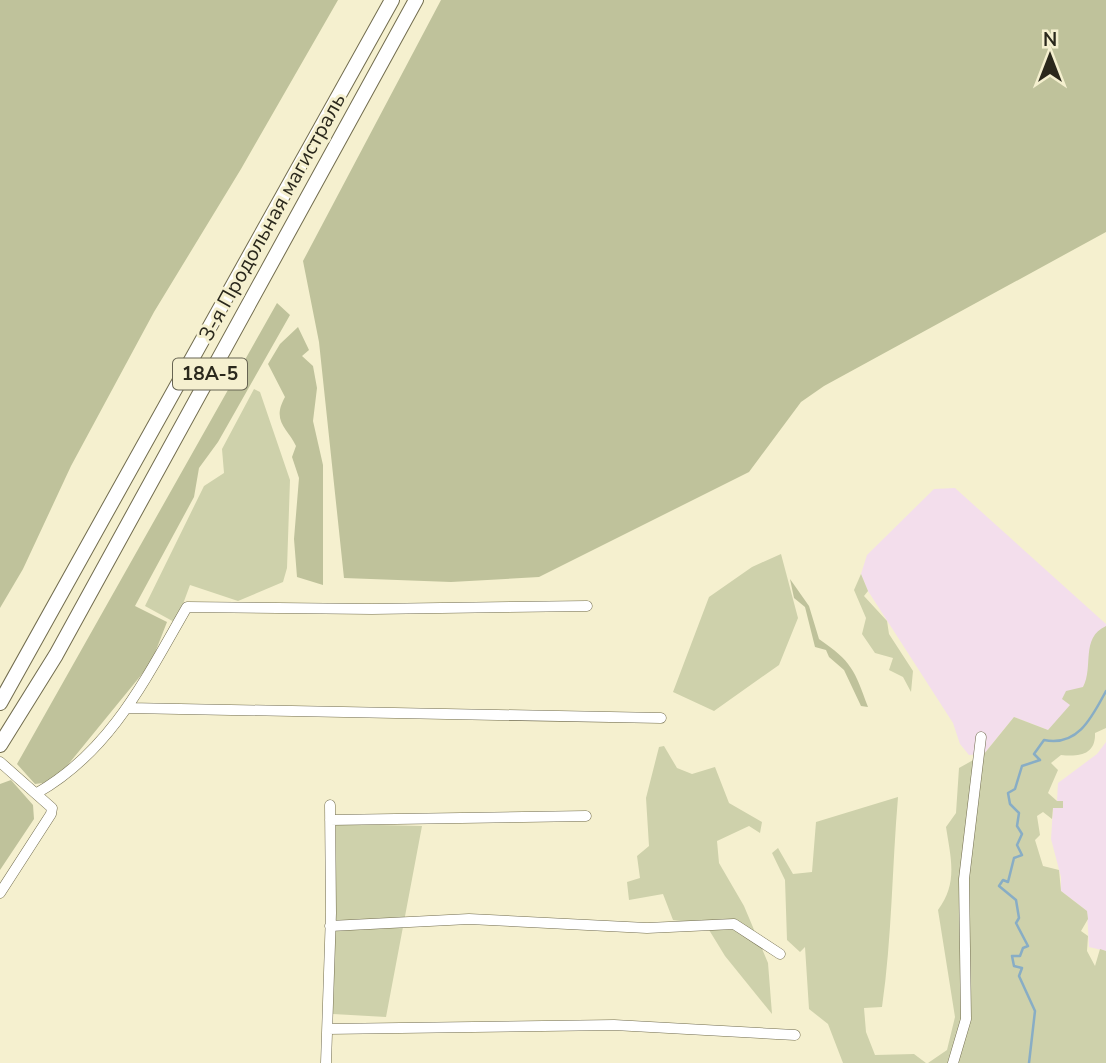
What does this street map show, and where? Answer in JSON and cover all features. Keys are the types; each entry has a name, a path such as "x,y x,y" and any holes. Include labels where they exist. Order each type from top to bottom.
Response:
{"highway":[{"name":"3-я Продольная магистраль","path":"0,703 392,0"},
{"name":"3-я Продольная магистраль","path":"0,746 56,655 416,0"}],"street":[{"path":"37,793 63,778 129,708 187,607 587,606"},
{"path":"129,708 308,714 661,718"},
{"path":"953,1063 966,1019 964,879 981,737"},
{"path":"0,762 52,808 51,814 0,894"},
{"path":"326,1063 330,805"},
{"path":"330,820 586,816"},
{"path":"330,926 469,919 647,928 734,924 780,954"},
{"path":"327,1029 614,1025 795,1035"}],"shaded area":[{"path":"955,488 1106,624 1106,644 1083,687 1059,721 1048,730 1014,717 984,754 969,755 960,744 953,723 868,591 861,574 867,555 934,489"},
{"path":"1106,742 1106,951 1089,947 1087,911 1061,891 1061,877 1051,839 1053,808 1063,808 1057,801 1058,783 1097,754"}],"green space":[{"path":"0,0 338,0 241,169 154,312 71,466 23,569 0,608"},
{"path":"441,0 1106,0 1106,232 824,386 801,402 749,472 539,577 451,582 344,578 319,342 303,261"},
{"path":"277,303 290,315 218,442 199,468 194,497 135,606 167,622 151,663 62,772 43,783 35,784 17,764"},
{"path":"298,327 309,350 302,356 313,366 317,388 313,421 323,465 323,585 297,577 294,539 299,478 292,457 296,446 280,419 285,397 268,364 280,344"},
{"path":"254,389 260,392 290,480 287,568 283,582 238,601 190,585 176,623 145,606 204,486 224,473 222,449"},
{"path":"781,554 798,618 779,665 714,711 673,692 709,597 752,567"},
{"path":"861,574 868,591 864,596 887,621 889,634 913,671 911,692 903,677 889,670 893,658 875,653 862,634 866,618 854,590"},
{"path":"790,579 809,606 819,639 851,667 868,707 861,706 844,670 829,657 826,650 815,647 805,607 794,598"},
{"path":"1106,626 1106,728 1095,733 1093,746 1085,753 1061,755 1051,763 1058,770 1048,793 1057,801 1063,801 1063,808 1053,808 1052,819 1043,812 1037,816 1040,835 1035,840 1043,866 1059,870 1061,891 1087,911 1088,919 1081,931 1088,936 1087,951 1095,966 1100,949 1106,951 1106,1063 928,1063 947,1050 955,1017 938,910 951,880 946,827 956,813 959,768 984,754 1014,717 1048,730 1070,705 1062,699 1066,691 1083,687 1090,645 1098,631"},
{"path":"664,746 677,768 692,774 715,767 729,803 762,822 760,833 749,826 717,841 719,863 744,906 768,963 772,1014 725,956 706,925 673,920 663,894 629,900 627,882 640,878 637,856 649,846 646,798 659,747"},
{"path":"11,780 33,805 34,819 0,870 0,784"},
{"path":"898,797 882,1007 864,1008 866,1032 875,1055 914,1054 926,1063 843,1063 828,1024 809,1009 805,947 800,952 787,940 785,880 772,853 778,848 793,874 812,872 816,822"},
{"path":"336,824 422,826 386,1017 333,1014"}],"waterway":[{"path":"1029,1063 1035,1011 1019,976 1022,968 1014,966 1012,956 1020,956 1023,948 1028,946 1016,923 1019,918 1016,900 999,886 1003,880 1008,882 1014,858 1022,855 1017,845 1022,834 1017,826 1019,813 1010,804 1008,793 1015,789 1022,766 1040,760 1034,754 1044,740 1056,741 1075,734 1089,720 1106,691"}]}
